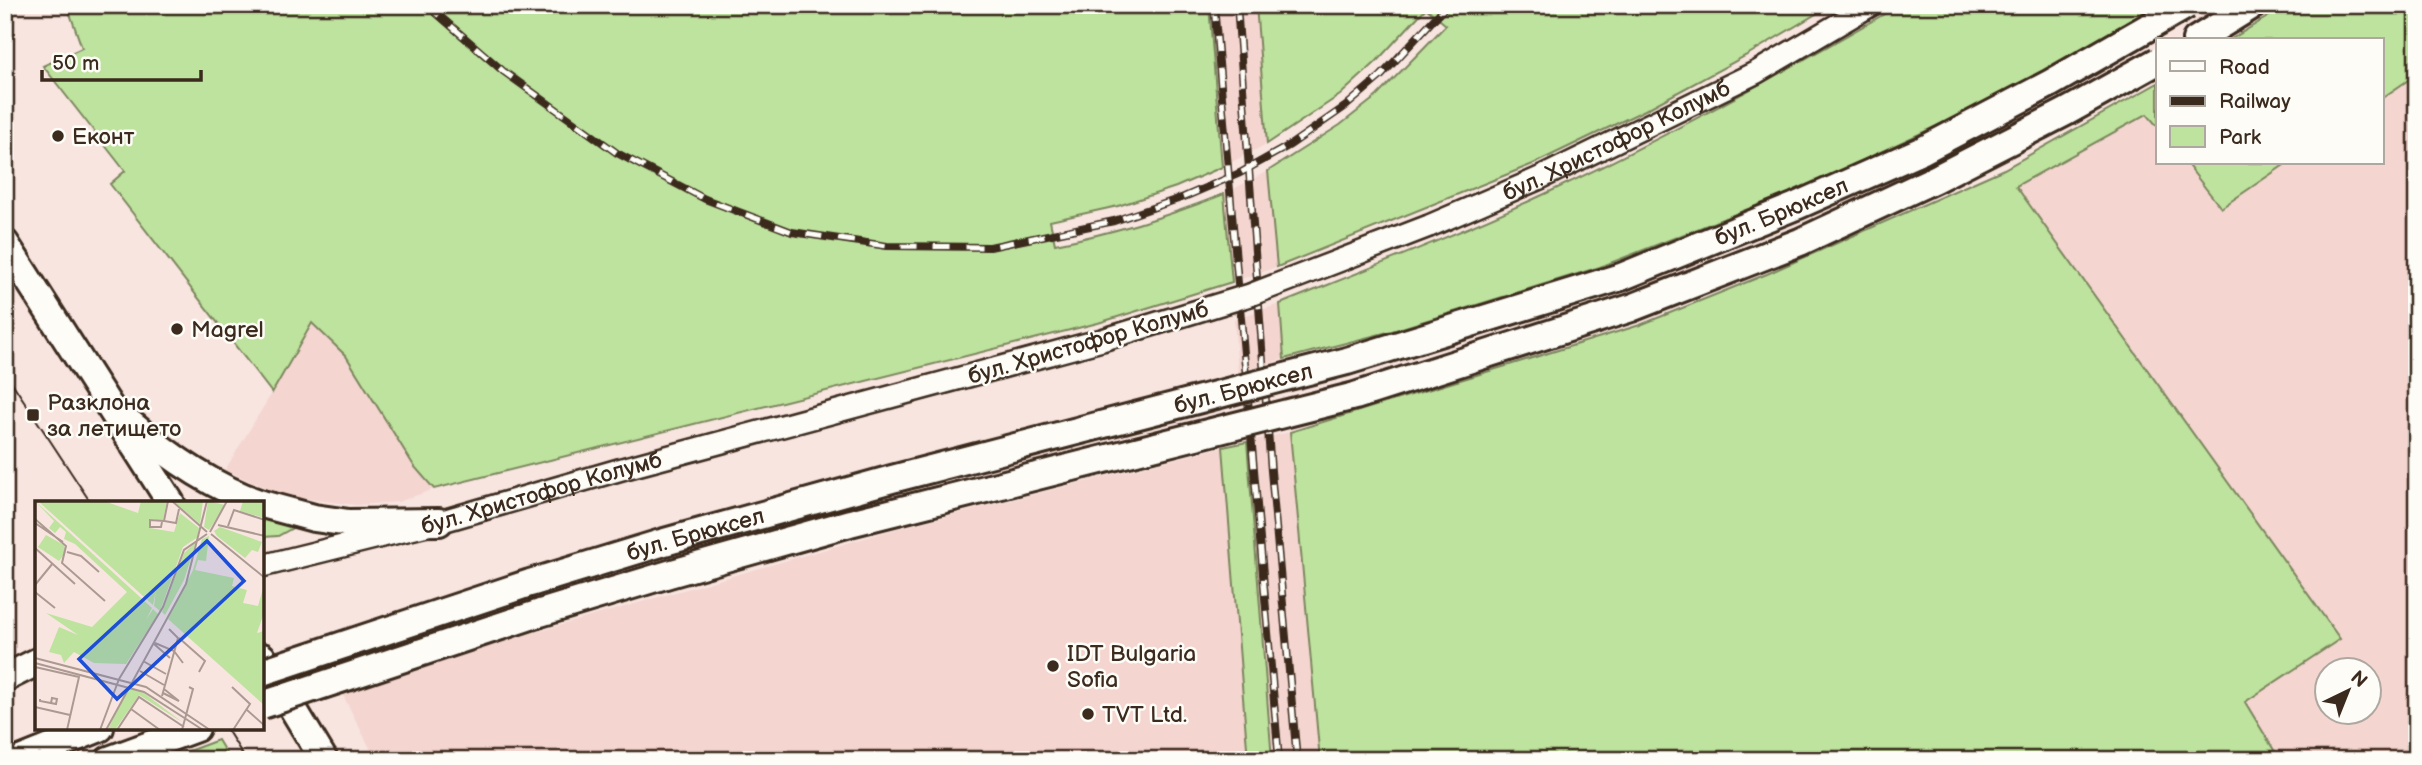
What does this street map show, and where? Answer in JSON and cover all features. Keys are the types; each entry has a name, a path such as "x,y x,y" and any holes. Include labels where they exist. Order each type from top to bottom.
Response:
{"main road":[{"name":"бул. Брюксел","path":"264,671 530,583 661,543 892,479 1347,361 1621,277 1797,206 1923,150 2051,83 2186,5"},
{"path":"2199,38 2252,5"},
{"name":"бул. Брюксел","path":"264,704 540,613 669,574 864,520 1354,396 1631,308 1800,242 1935,179 2156,62"},
{"path":"5,243 170,501"},
{"path":"107,402 163,452 210,480 257,501"},
{"path":"264,504 314,518 349,523 439,522"},
{"path":"264,660 324,760"},
{"path":"5,678 35,663"},
{"path":"20,760 95,730"},
{"path":"109,760 191,730"}],"street":[{"name":"бул. Христофор Колумб","path":"264,566 439,522 622,469 1102,340 1250,295 1429,226 1541,178 1757,72 1871,5"}],"shaded area":[{"path":"1209,5 1256,5 1267,144 1222,167"},
{"path":"2417,5 2417,760 2280,760 2245,702 2340,638 2015,186 2156,108 2156,164 2384,164 2384,38"},
{"path":"1268,171 1277,267 1232,282 1224,194"},
{"path":"1280,304 1284,359 1238,372 1234,319"},
{"path":"311,323 346,356 414,466 434,489 398,502 356,505 285,496 225,470"},
{"path":"1290,432 1320,760 1272,760 1247,442"},
{"path":"1223,447 1248,760 376,760 343,695 509,640 896,529"}],"green space":[{"path":"67,5 1209,5 1222,167 1176,187 1118,206 1050,221 1055,244 1141,223 1224,194 1232,282 1098,323 434,489 414,466 346,356 312,323 272,393 110,184 125,171 43,66 82,48"},
{"path":"1256,5 1831,5 1747,55 1645,110 1533,164 1277,267 1268,171 1340,125 1377,96 1446,25 1426,8 1375,63 1340,95 1267,144"},
{"path":"1900,5 2160,5 1995,99 1807,186 1600,267 1392,331 1284,359 1280,304 1482,222 1594,171 1727,102"},
{"path":"2287,5 2417,5 2417,74 2384,97 2384,38 2233,38"},
{"path":"2156,84 2156,125 2147,114 2016,186 2340,639 2245,702 2280,760 1320,760 1290,432 1640,325 1767,274 2004,169"},
{"path":"2187,164 2286,164 2221,208"},
{"path":"1247,442 1272,760 1248,760 1223,447"},
{"path":"264,516 296,526 278,536 264,537"},
{"path":"218,740 230,760 164,760"}],"tram line":[{"path":"5,372 90,501"},
{"path":"227,730 246,760"}],"railway":[{"path":"427,5 503,71 617,153 705,199 792,232 887,246 990,247 1114,221 1184,197 1240,173 1290,145 1346,106 1381,76 1447,5"},
{"path":"1214,5 1279,760"},
{"path":"1237,5 1271,471 1297,760"}],"place":[{"name":"Еконт","path":"58,136"},
{"name":"Magrel","path":"177,329"},
{"name":"Разклона за летището","path":"33,415"},
{"name":"IDT Bulgaria Sofia","path":"1053,666"},
{"name":"TVT Ltd.","path":"1088,714"}]}
